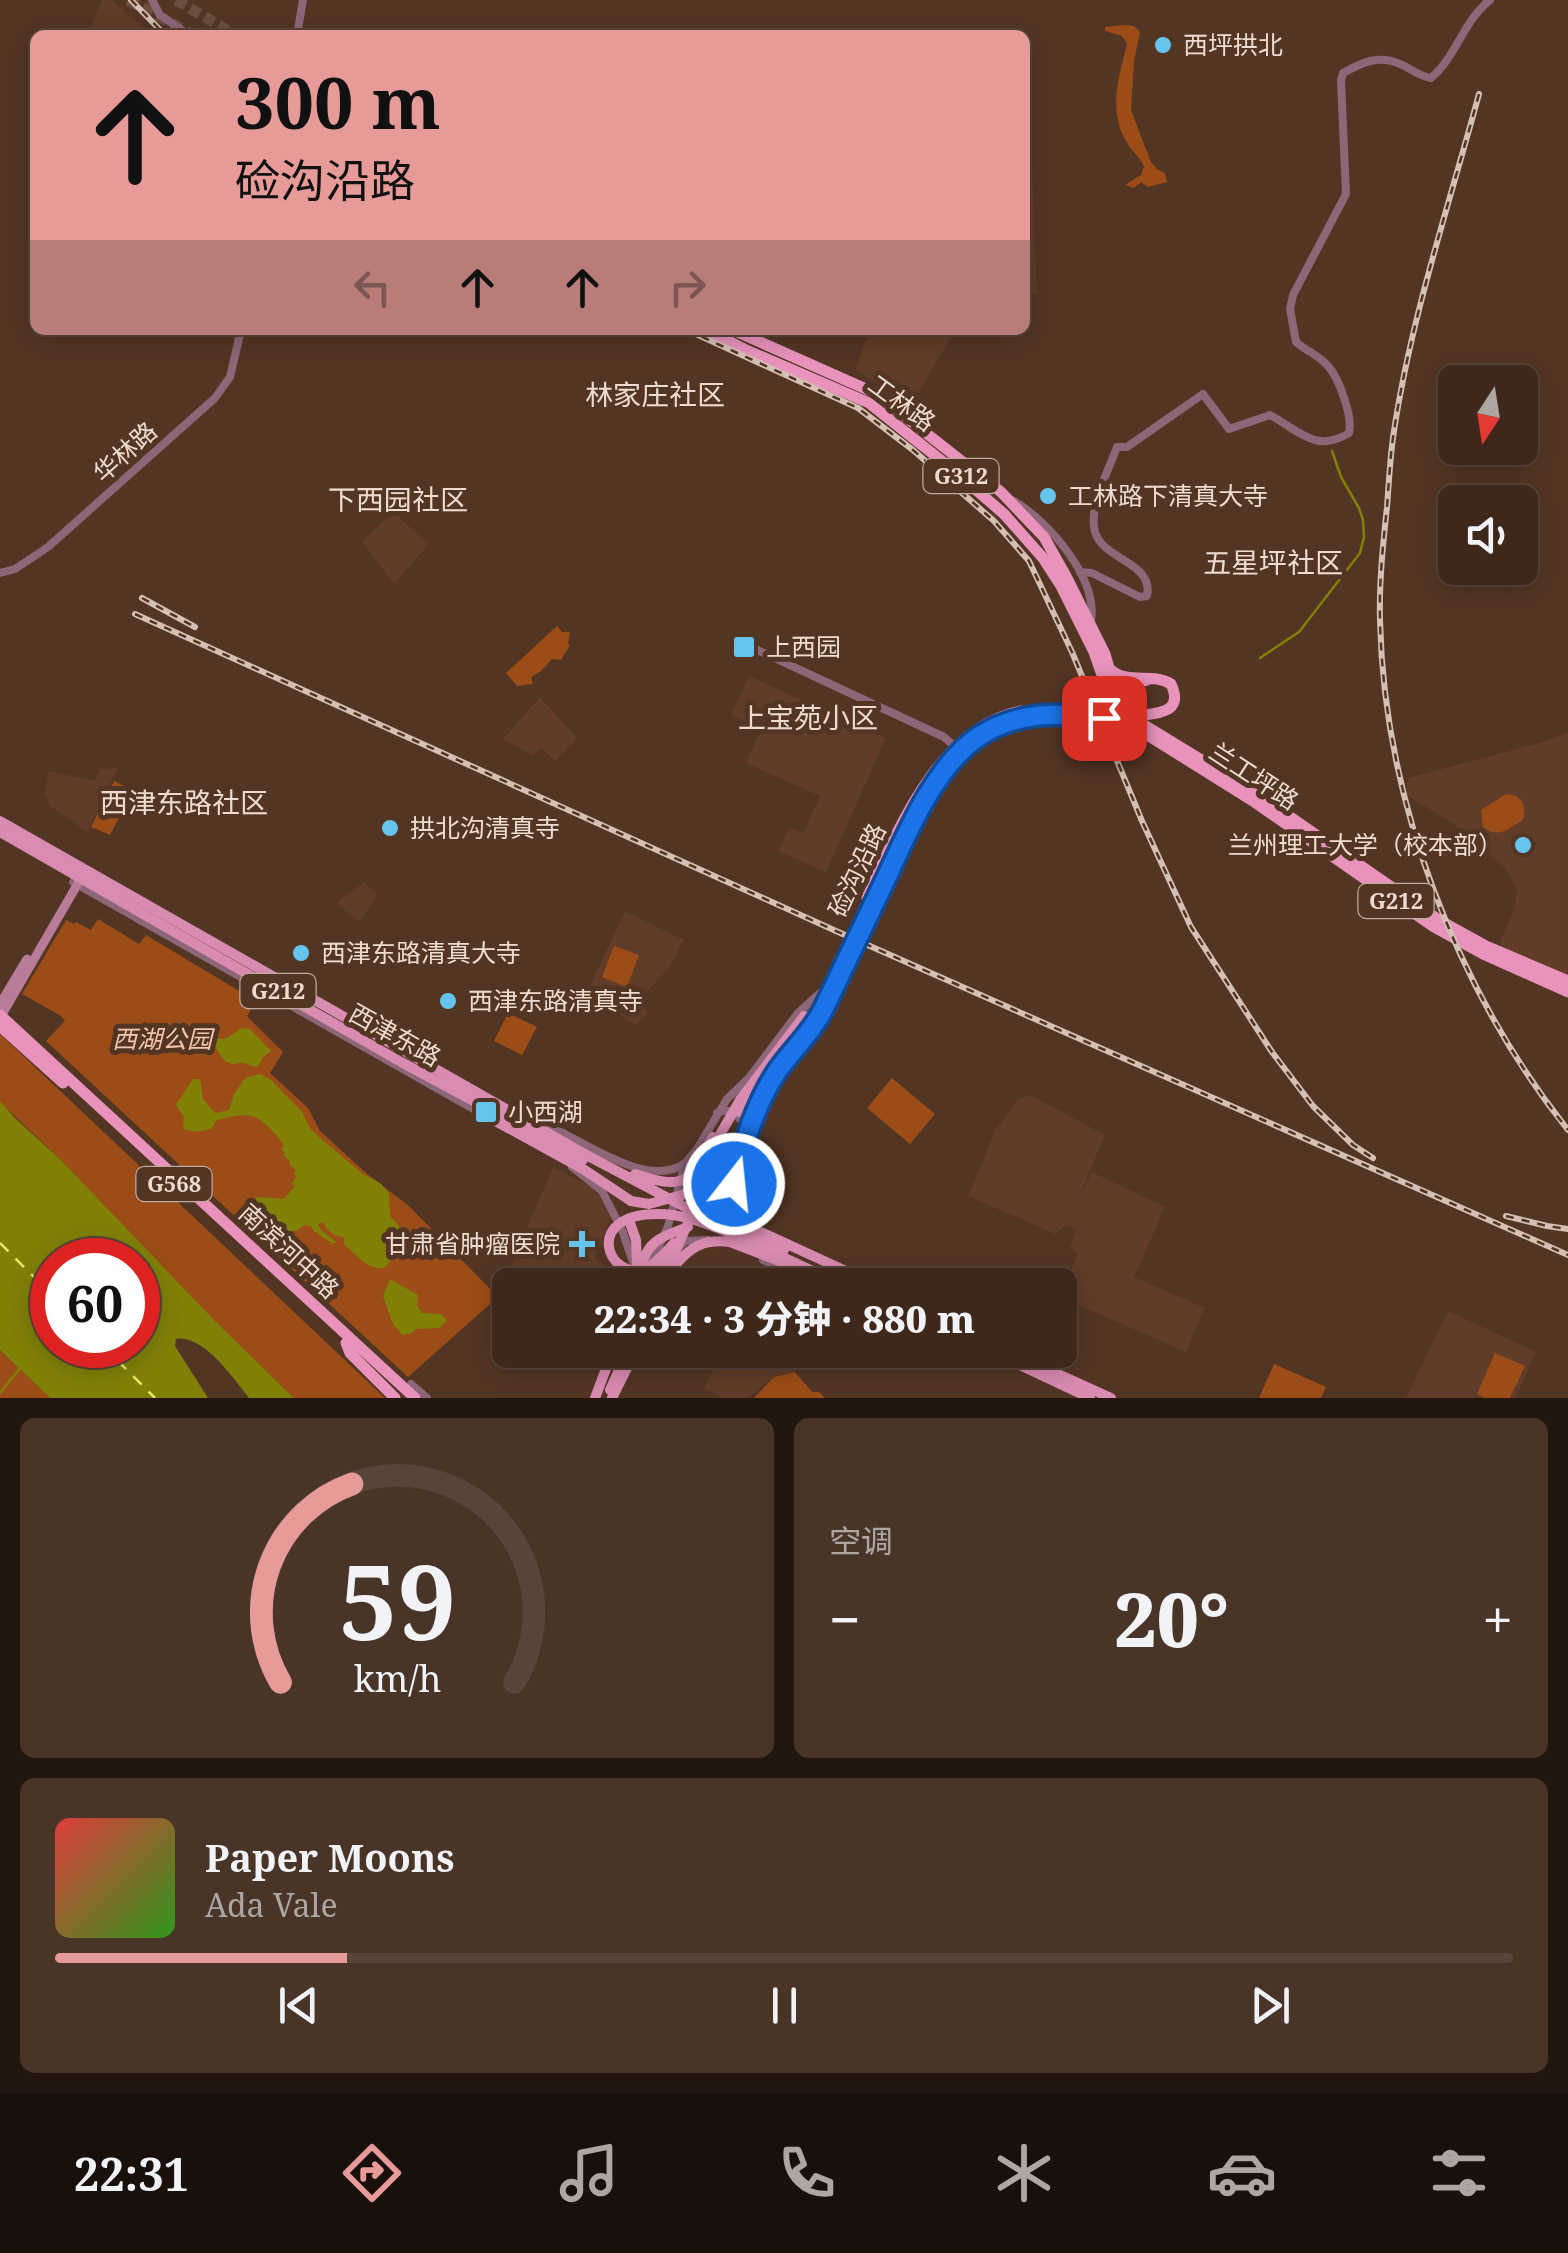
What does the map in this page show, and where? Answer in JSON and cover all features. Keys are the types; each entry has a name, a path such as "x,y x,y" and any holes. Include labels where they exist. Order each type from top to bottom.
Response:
{"highway":[{"name":"工林路","path":"717,335 869,402 1004,514 1061,586 1094,652 1108,712"},
{"name":"工林路","path":"744,335 875,393 1001,492 1044,537 1091,622 1119,701 1108,712"},
{"path":"958,749 1026,717 1108,712 1139,682 1165,683 1171,692 1170,704 1142,713 1157,714 1172,706 1175,695 1171,684 1160,678 1125,678 1111,670"},
{"path":"958,749 988,722 1007,714 1040,710 1108,712"},
{"name":"兰工坪路","path":"1108,712 1162,734 1257,794 1439,920 1486,946 1568,981"},
{"name":"兰工坪路","path":"1108,712 1252,801 1434,927 1482,954 1568,992"},
{"name":"硷沟沿路","path":"806,1018 826,990 908,832 958,749"},
{"name":"南滨河中路","path":"0,1016 416,1398"},
{"name":"南滨河中路","path":"0,1026 404,1398"},
{"path":"284,1276 302,1284 426,1398"},
{"path":"346,1343 350,1353 391,1395"}],"main road":[{"name":"西津东路","path":"0,821 79,876 476,1103 590,1160"},
{"name":"西津东路","path":"0,832 510,1111 590,1160"},
{"path":"0,1004 79,876"},
{"path":"0,1016 79,876"},
{"path":"763,1234 742,1214 734,1192 748,1135 776,1072 820,1014 826,990"},
{"path":"553,1136 642,1176 664,1182 686,1178 697,1168 720,1123 806,1018"},
{"path":"704,1190 731,1125 806,1018"},
{"path":"657,1268 674,1247 720,1133 740,1100"},
{"path":"476,1103 491,1119 582,1168 631,1201 649,1204 682,1195 743,1159"},
{"path":"655,1268 704,1190 716,1169 729,1157 744,1156 755,1162 762,1176 761,1190 741,1206 724,1210 684,1206"},
{"path":"590,1160 826,1268"},
{"path":"590,1160 799,1268"},
{"path":"604,1184 621,1203 644,1268"},
{"path":"674,1247 641,1270 622,1267 614,1260 608,1239 620,1222 641,1215 676,1216 735,1235"},
{"path":"645,1268 643,1257 654,1242 717,1219 740,1223 839,1268"},
{"path":"669,1268 686,1252 708,1241 730,1242 794,1268"},
{"path":"603,1398 616,1368"},
{"path":"603,1398 616,1368"},
{"path":"603,1398 619,1368"},
{"path":"1026,1368 1090,1398"},
{"path":"1045,1368 1111,1398"}],"street":[{"path":"152,0 160,15 182,30"},
{"path":"298,30 303,0"},
{"path":"1080,572 1092,572 1140,597 1147,596 1145,576 1095,534 1097,498 1117,447 1136,441 1203,394 1229,429 1270,415 1314,441 1340,439 1350,433 1351,422 1336,376 1296,342 1290,309 1293,295 1346,194 1343,74 1365,61 1385,60 1431,78 1443,68 1468,24 1490,0"},
{"name":"华林路","path":"0,573 15,570 48,547 215,398 230,377 240,335"},
{"path":"1001,492 1030,510 1056,534 1080,572 1093,609 1091,622"},
{"path":"753,648 944,737 958,749"},
{"name":"西津东路","path":"79,876 491,1119"},
{"path":"652,1268 686,1163 727,1100 749,1078 798,1013 826,990"},
{"path":"776,1072 779,1080 743,1159 743,1210 762,1227 846,1268"},
{"name":"西津东路","path":"510,1111 538,1119 629,1165 668,1172 686,1163"},
{"path":"717,1114 730,1111 740,1117 748,1135"},
{"path":"665,1268 704,1201 743,1159"},
{"path":"566,1160 602,1191 640,1268"},
{"path":"763,1234 780,1237"},
{"path":"674,1247 695,1240 722,1242 791,1268"}],"shaded area":[{"path":"102,0 112,0 146,30 90,30"},
{"path":"1030,135 1031,143 1037,294 1030,294"},
{"path":"869,335 952,335 911,405 856,370"},
{"path":"393,512 429,544 394,584 362,542"},
{"path":"749,676 886,738 826,872 778,851 789,827 803,833 820,796 746,763 761,729 731,715"},
{"path":"540,697 577,738 555,761 541,748 532,756 503,739"},
{"name":"兰州理工大学（校本部）","path":"1568,732 1568,981 1501,953 1500,941 1514,910 1517,889 1504,867 1454,824 1406,795 1408,778"},
{"path":"118,768 87,832 50,806 45,794 49,771 95,781 100,769"},
{"path":"364,882 378,895 359,922 337,904"},
{"path":"625,911 684,940 669,968 638,1001 648,1013 635,1025 587,992"},
{"path":"241,1028 250,1029 271,1051 258,1067 227,1062 214,1046 209,1052 202,1051 200,1035 205,1029 223,1039"},
{"path":"260,1074 302,1112 319,1137 389,1193 390,1216 400,1228 400,1238 386,1267 363,1262 344,1244 344,1237 331,1233 323,1222 318,1224 336,1242 333,1244 311,1226 287,1231 266,1222 255,1202 257,1197 284,1199 297,1177 283,1155 282,1142 260,1120 247,1115 217,1120 211,1129 183,1129 184,1117 176,1105 193,1079 200,1079 203,1099 215,1113 229,1110 245,1078"},
{"path":"1030,1095 1105,1135 1075,1206 1092,1172 1165,1207 1134,1277 1205,1308 1186,1352 1077,1304 1077,1268 1072,1268 1078,1253 1070,1248 1077,1230 1066,1225 1055,1234 968,1196 996,1129 1018,1099"},
{"path":"0,1101 136,1238 30,1238 30,1368 160,1368 160,1264 294,1398 249,1398 207,1350 186,1339 176,1339 175,1346 208,1398 50,1398 0,1350"},
{"path":"553,1167 596,1189 611,1218 594,1259 612,1268 510,1268"},
{"path":"390,1279 418,1295 417,1305 422,1313 441,1314 446,1322 439,1328 416,1329 402,1335 393,1324 383,1296"},
{"path":"1448,1311 1536,1352 1515,1398 1406,1398"},
{"path":"715,1368 799,1368 775,1376 747,1398 722,1398 704,1388"}],"green space":[{"path":"1134,26 1140,32 1131,110 1151,162 1165,173 1167,182 1148,187 1141,182 1134,188 1125,185 1141,175 1144,166 1122,134 1116,109 1127,44 1122,36 1105,31 1105,27"},
{"path":"557,626 562,632 570,632 570,645 561,660 552,659 531,677 533,684 517,686 506,673"},
{"path":"114,781 127,787 121,801 126,805 110,835 91,827"},
{"path":"1506,794 1522,802 1523,820 1503,831 1488,831 1483,827 1481,810"},
{"name":"西湖公园","path":"98,919 139,944 146,935 256,1001 247,1016 283,1052 270,1073 308,1108 320,1131 409,1206 492,1291 492,1302 408,1377 46,1041 65,1021 22,994 66,920 91,930"},
{"path":"614,946 639,955 627,987 602,977"},
{"path":"508,1013 537,1027 522,1055 494,1041"},
{"path":"0,1034 385,1398 294,1398 160,1265 160,1238 135,1238 0,1101"},
{"path":"892,1078 935,1114 910,1144 867,1108"},
{"path":"0,1350 50,1398 0,1398"},
{"path":"1495,1353 1525,1366 1510,1398 1485,1398 1477,1394"},
{"path":"1274,1364 1326,1387 1321,1398 1259,1398"},
{"path":"795,1372 812,1392 825,1398 754,1398 774,1377"}],"waterway":[{"path":"1260,658 1299,632 1360,553 1363,520 1332,451"},
{"path":"0,1393 21,1367"}],"ferry route":[{"path":"0,1243 30,1273"},
{"path":"125,1368 155,1398"}],"tunnel":[{"path":"128,0 185,30"},
{"path":"176,0 227,30"}],"railway":[{"path":"131,0 160,30"},
{"path":"1479,94 1420,304 1394,431 1380,592 1385,688 1395,756 1412,823 1460,954 1528,1075 1568,1130"},
{"path":"698,335 858,408 994,521 1029,561 1191,927 1272,1052 1313,1106 1353,1145 1373,1158"},
{"path":"142,598 195,627"},
{"path":"135,614 836,931 1568,1255"},
{"path":"1506,1216 1568,1229"}],"place":[{"name":"西坪拱北","path":"1163,45"},
{"name":"工林路下清真大寺","path":"1048,496"},
{"name":"上西园","path":"744,647"},
{"name":"拱北沟清真寺","path":"390,828"},
{"name":"兰州理工大学（校本部）","path":"1523,845"},
{"name":"西津东路清真大寺","path":"301,953"},
{"name":"西津东路清真寺","path":"448,1001"},
{"name":"小西湖","path":"486,1112"},
{"name":"甘肃省肿瘤医院","path":"582,1244"}],"district":[{"name":"林家庄社区","path":"655,395"},
{"name":"下西园社区","path":"398,500"},
{"name":"五星坪社区","path":"1273,563"},
{"name":"上宝苑小区","path":"808,718"},
{"name":"西津东路社区","path":"184,803"}],"route":[{"path":"734,1184 762,1099 776,1072 824,1008 908,832 950,764 979,737 1026,717 1104,718"}]}
